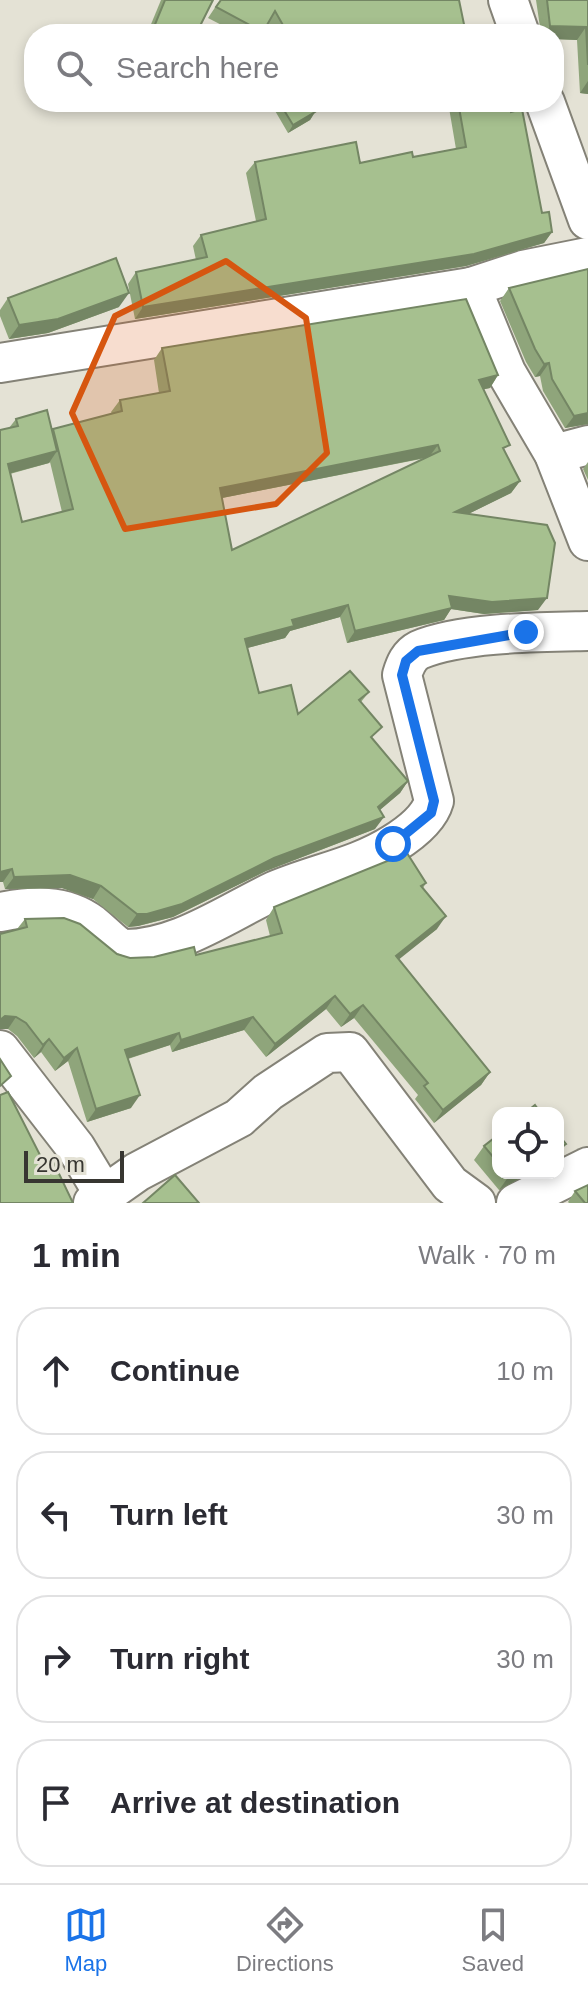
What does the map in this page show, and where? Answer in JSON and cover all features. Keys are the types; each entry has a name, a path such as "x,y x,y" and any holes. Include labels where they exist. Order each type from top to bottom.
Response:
{"street":[{"path":"508,0 516,24"},
{"path":"549,112 588,220"},
{"path":"0,363 471,287 523,270 588,257"},
{"path":"471,287 506,372 571,450 588,541"},
{"path":"0,912 34,906 65,910 92,924 121,949 134,949 207,926 276,890 345,867 393,844 431,813 434,801 402,675 406,661 418,651 475,638 526,632 588,631"},
{"path":"0,1050 76,1148 99,1200 137,1172 239,1118 268,1092 327,1053 350,1052 450,1184 476,1203"},
{"path":"516,1203 588,1167"}],"highlighted area":[{"path":"226,261 306,318 327,453 276,504 125,529 72,413 115,316"}],"building":[{"path":"165,0 213,0 201,24 155,24"},
{"path":"221,0 459,0 464,24 282,24 275,11 268,24 248,24 216,7"},
{"path":"547,0 588,0 588,65 586,27 550,24"},
{"path":"285,112 315,112 293,125"},
{"path":"460,112 523,112 542,213 549,212 552,232 474,254 143,307 136,272 207,257 201,235 266,219 255,162 356,142 360,163 412,152 413,157 466,147"},
{"path":"116,258 129,293 58,319 19,325 8,298"},
{"path":"588,269 588,413 574,416 552,379 549,363 544,364 535,349 509,288"},
{"path":"466,299 498,375 479,380 510,445 503,448 520,481 455,512 547,525 555,543 547,598 492,602 449,596 452,608 355,631 348,605 292,620 294,626 245,639 259,693 291,685 298,714 350,671 369,692 359,700 382,727 371,737 408,781 378,807 384,817 274,858 182,904 137,914 101,886 70,875 14,877 12,869 0,872 0,430 18,426 16,419 47,410 57,451 8,464 22,522 73,509 53,429 122,411 120,400 170,391 162,348","holes":["438,445 440,451 232,550 220,488"]},
{"path":"407,853 426,883 421,886 446,916 396,956 490,1072 443,1110 424,1086 428,1083 363,1005 350,1014 335,996 275,1044 253,1017 181,1040 179,1033 125,1050 140,1095 96,1109 77,1048 64,1058 49,1039 43,1045 26,1023 16,1017 5,1016 0,1020 0,934 27,927 25,919 64,918 80,924 117,954 130,958 154,957 194,947 196,955 282,933 274,907"},
{"path":"0,1059 11,1076 0,1086"},
{"path":"8,1092 44,1163 52,1159 73,1203 0,1203 0,1095"},
{"path":"492,1140 492,1156 484,1146"},
{"path":"175,1175 199,1203 143,1203"},
{"path":"588,1185 588,1203 585,1203 575,1191"}],"route":[{"path":"393,844 431,813 434,801 402,675 406,661 418,651 475,638 526,632"}]}
